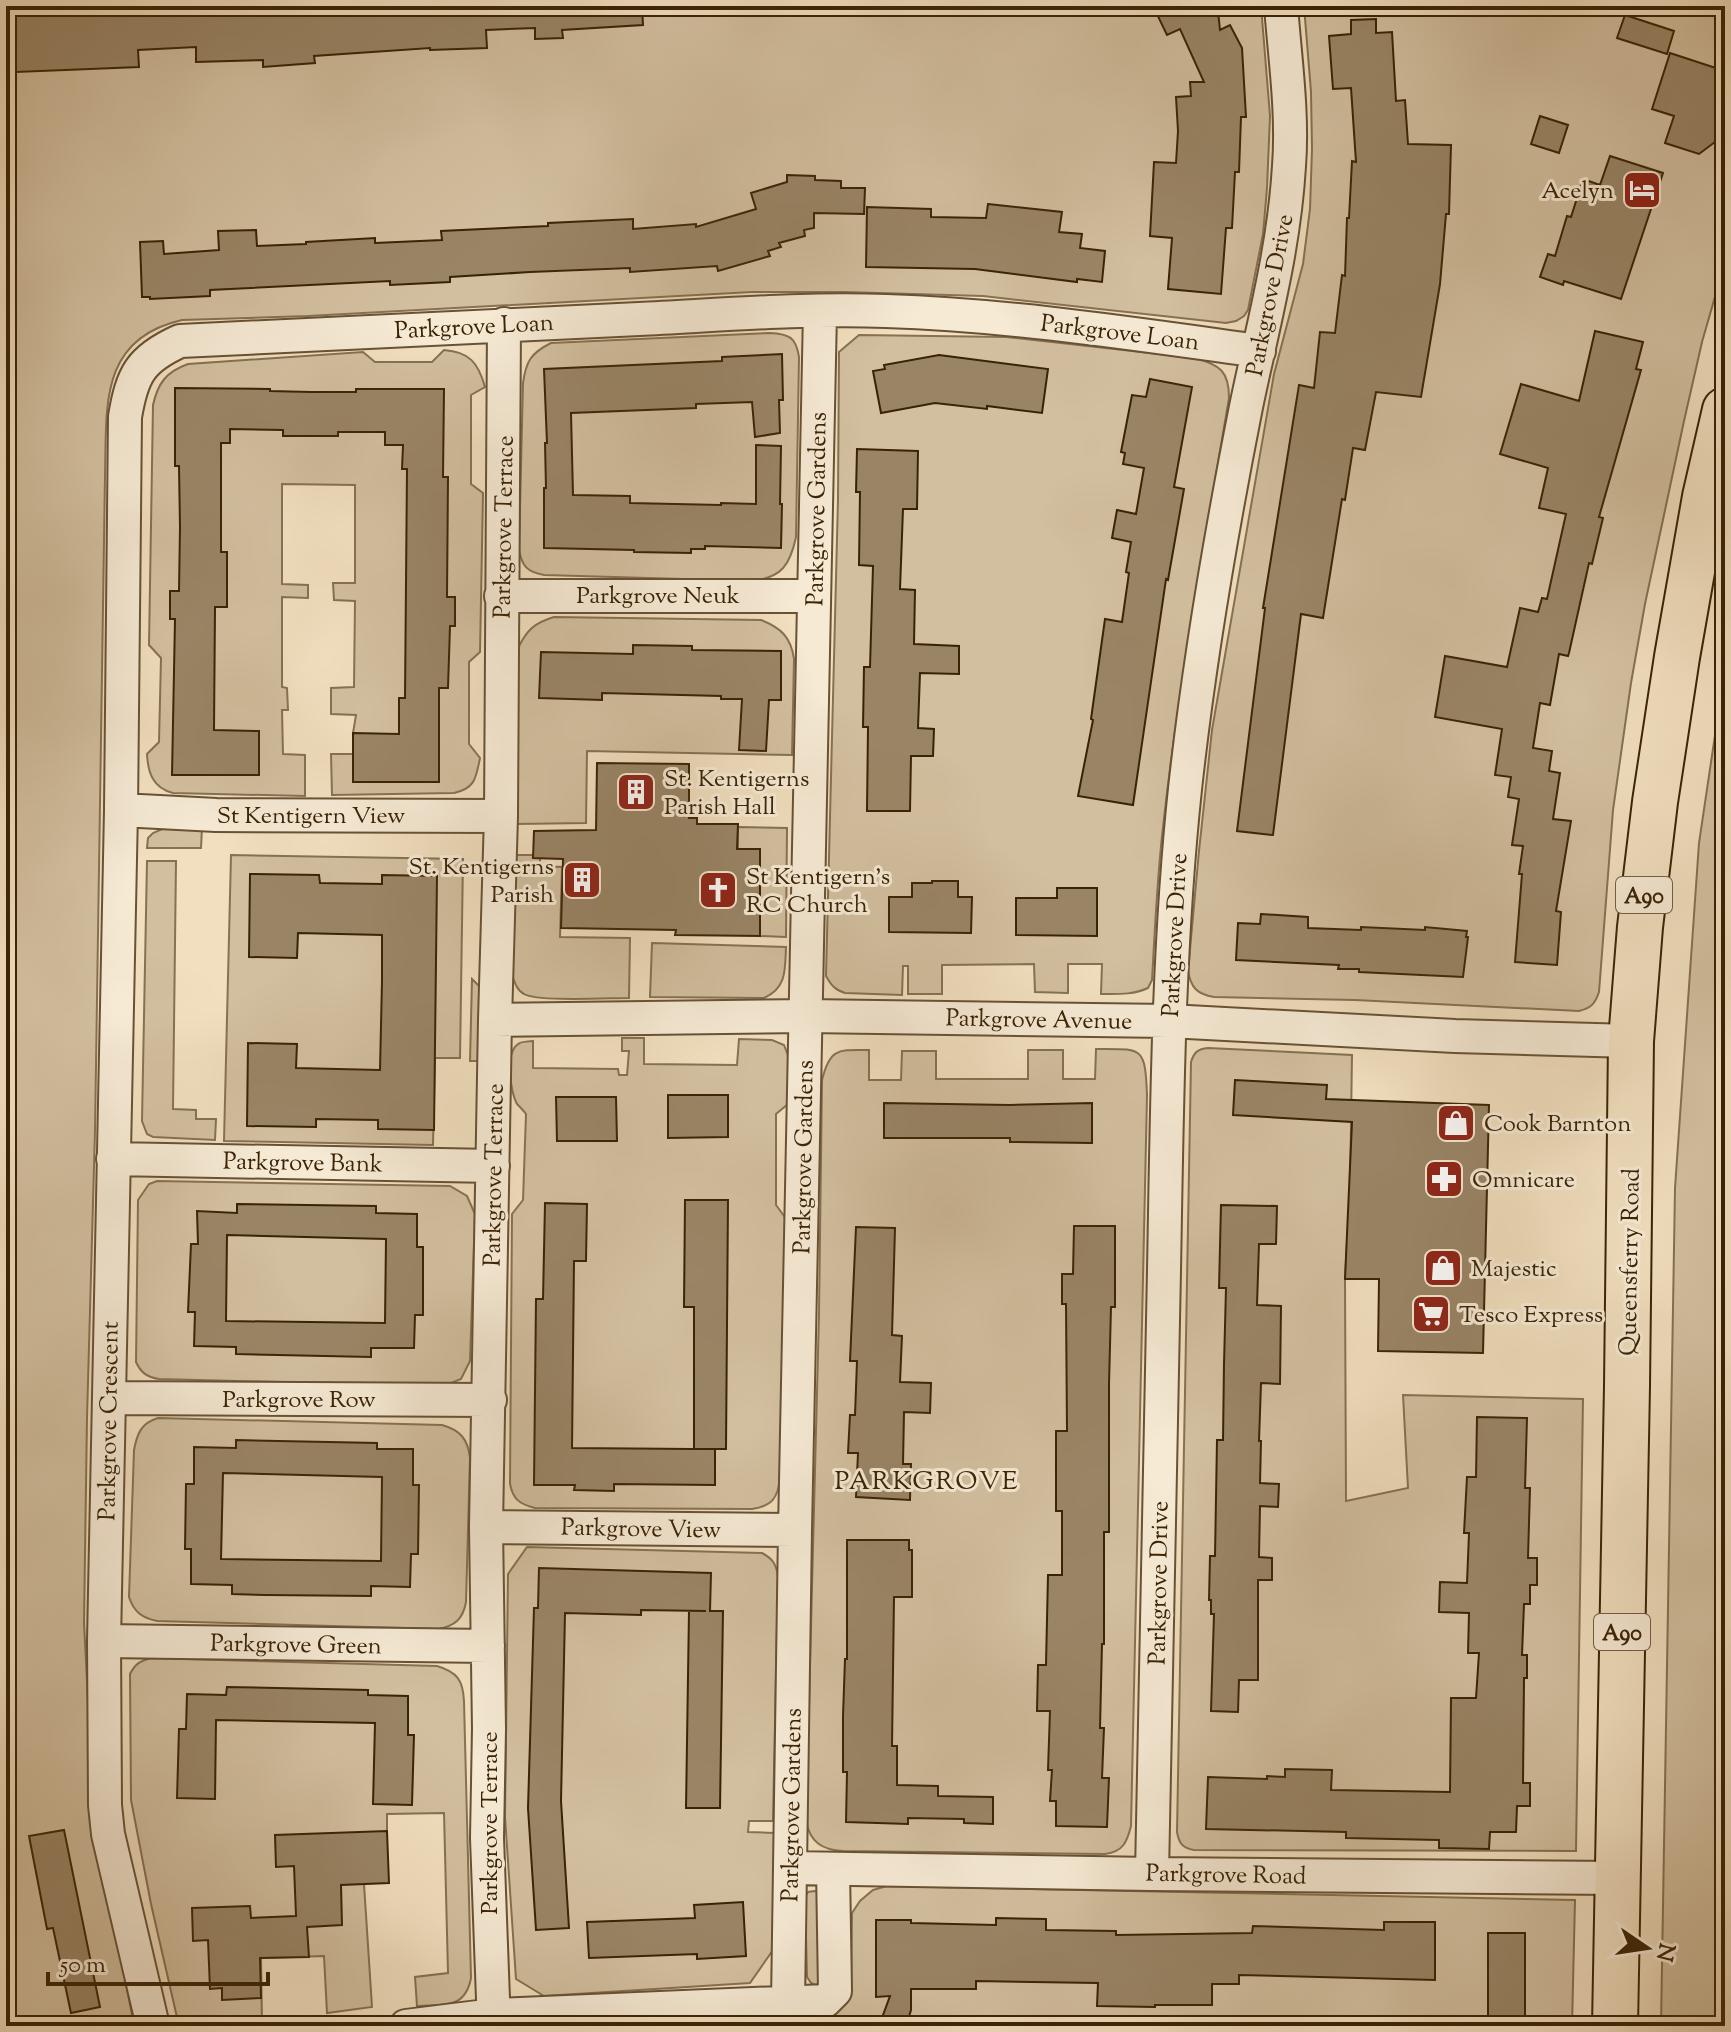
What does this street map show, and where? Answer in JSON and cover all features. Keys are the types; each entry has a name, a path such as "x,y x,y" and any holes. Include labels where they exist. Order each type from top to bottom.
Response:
{"main road":[{"name":"Queensferry Road","path":"1615,2026 1631,1041 1640,927 1655,802 1692,569 1725,410"}],"street":[{"name":"Parkgrove Drive","path":"1152,1874 1169,1021 1174,908 1194,715 1246,408 1280,256 1286,209 1290,120 1281,6"},
{"name":"Parkgrove Loan","path":"121,810 125,417 129,390 140,368 159,351 180,341 504,324 884,310 1071,325 1259,351"},
{"name":"Parkgrove Gardens","path":"788,2003 820,311"},
{"name":"Parkgrove Terrace","path":"494,2020 487,1838 486,1527 501,816 504,324"},
{"name":"Parkgrove Neuk","path":"501,596 814,596"},
{"name":"St Kentigern View","path":"121,810 216,815 501,816"},
{"name":"Parkgrove Crescent","path":"121,810 104,1641 105,1805 108,1834 153,2026"},
{"name":"Parkgrove Avenue","path":"495,1020 807,1016 1169,1021 1455,1036 1631,1041"},
{"name":"Parkgrove Bank","path":"113,1159 493,1166"},
{"name":"Parkgrove Row","path":"109,1398 490,1400"},
{"name":"Parkgrove View","path":"486,1527 795,1530"},
{"name":"Parkgrove Green","path":"104,1641 488,1646"},
{"name":"Parkgrove Road","path":"791,1868 1618,1878"},
{"path":"406,2026 825,2001 835,1991 833,1869"}],"shaded area":[{"path":"6,6 1261,6 1270,116 1263,234 1248,310 1236,321 1226,323 983,296 752,292 182,320 155,329 135,343 121,360 108,402 106,426 84,1623 94,1817 133,2020 129,2026 6,2026"},
{"path":"1304,6 1725,6 1725,262 1684,421 1631,683 1613,810 1599,992 1592,1005 1579,1011 1355,1000 1214,997 1196,989 1189,977 1212,730 1274,374 1303,264 1310,209 1311,92"},
{"path":"770,333 790,338 796,345 799,357 796,537 791,555 778,573 753,581 544,575 526,567 519,550 523,383 528,363 534,354 551,343"},
{"path":"859,335 1006,337 1195,358 1211,363 1225,375 1229,398 1177,719 1161,846 1152,980 1148,988 1131,993 1101,994 1102,964 1068,964 1068,993 1035,992 1034,964 942,965 942,994 908,994 908,966 903,966 902,995 845,993 834,987 826,976 839,352"},
{"path":"444,350 460,353 471,360 485,387 471,395 471,484 483,493 480,652 469,662 469,744 480,758 474,781 467,788 454,793 332,795 331,754 353,754 356,715 331,714 331,688 354,687 355,601 334,600 333,583 355,583 355,485 282,484 282,584 308,585 308,598 282,597 282,687 287,688 288,710 282,710 283,754 305,755 305,796 166,791 150,773 147,754 159,742 161,658 149,645 153,405 160,384 174,371 188,364 363,352 375,362 432,362"},
{"path":"554,617 761,620 774,626 788,639 793,651 792,755 587,751 586,823 516,824 518,648 532,628"},
{"path":"1725,668 1725,2026 1661,2026 1675,1188 1699,843"},
{"path":"167,827 202,828 201,848 147,848 148,838"},
{"path":"738,827 787,828 786,937 760,936 760,849 738,849"},
{"path":"231,855 463,859 460,1058 435,1058 433,1145 224,1141"},
{"path":"514,855 533,855 533,858 540,858 540,866 562,867 560,937 630,938 629,998 544,998 519,990 511,972"},
{"path":"147,861 176,861 173,1109 196,1110 196,1119 216,1119 215,1140 153,1137 147,1134 142,1121"},
{"path":"652,943 786,947 783,977 777,989 764,998 650,997"},
{"path":"472,979 482,989 481,1061 470,1061"},
{"path":"622,1038 644,1038 644,1064 737,1065 739,1039 772,1040 784,1045 789,1058 788,1104 776,1114 776,1205 787,1220 780,1478 773,1500 759,1508 535,1508 518,1500 511,1489 512,1214 523,1200 526,1114 517,1104 512,1090 510,1062 515,1047 533,1041 533,1068 618,1069 619,1075 627,1075 629,1051 622,1051"},
{"path":"1208,1048 1352,1055 1345,1279 1346,1501 1408,1488 1403,1395 1583,1399 1576,1851 1194,1850 1180,1842 1177,1832 1191,1062 1197,1052"},
{"path":"1096,1049 1124,1049 1138,1054 1145,1067 1147,1095 1131,1826 1128,1837 1120,1848 1105,1854 829,1849 818,1844 806,1821 822,1080 825,1069 837,1053 869,1050 869,1080 901,1080 902,1051 936,1051 936,1079 1028,1079 1028,1050 1063,1050 1063,1079 1095,1079"},
{"path":"157,1181 450,1186 467,1196 475,1214 470,1361 461,1379 444,1386 159,1379 145,1374 136,1362 138,1200 149,1184"},
{"path":"158,1418 442,1425 454,1430 465,1441 470,1458 466,1602 463,1613 454,1624 438,1629 157,1621 143,1616 133,1607 129,1597 134,1450 141,1430"},
{"path":"527,1547 762,1553 775,1565 778,1576 773,1821 749,1821 748,1832 774,1833 773,1950 750,1983 544,1996 516,1979 505,1817 508,1574"},
{"path":"151,1658 437,1666 458,1678 464,1701 471,1978 464,1996 444,2005 417,2006 415,1977 448,1973 444,1813 387,1814 387,1840 364,1884 372,2007 327,2013 324,1956 261,1958 262,2026 179,2026 131,1800 130,1674 138,1663"},
{"path":"887,1886 1575,1900 1572,2026 680,2026 811,2019 834,2010 851,1992 852,1913 873,1890"},
{"path":"808,1892 821,1892 821,1983 815,1985 807,1977 805,1897"}],"building":[{"path":"12,6 192,6 192,11 254,6 642,6 643,25 562,30 563,38 535,39 535,28 486,30 487,48 430,48 314,56 315,63 263,67 263,60 196,62 196,47 138,50 139,67 16,72"},
{"path":"1153,6 1227,6 1218,11 1220,30 1230,25 1242,48 1246,117 1241,117 1239,172 1235,172 1232,228 1226,228 1221,294 1168,289 1172,238 1150,236 1154,162 1176,163 1176,97 1191,96 1190,82 1204,82 1180,29 1167,35"},
{"path":"1625,15 1674,31 1667,54 1617,38"},
{"path":"1376,19 1376,33 1392,32 1396,101 1405,100 1408,144 1451,145 1449,214 1446,214 1440,284 1421,397 1376,392 1365,450 1353,448 1323,618 1301,614 1273,835 1237,831 1263,608 1299,385 1314,388 1320,332 1335,333 1342,275 1345,276 1352,161 1356,162 1351,88 1333,89 1329,36 1351,34 1351,20"},
{"path":"1670,53 1725,71 1725,112 1715,142 1699,154 1665,143 1674,116 1652,109"},
{"path":"1540,116 1568,125 1559,153 1531,144"},
{"path":"1610,156 1663,173 1621,299 1564,281 1563,285 1540,277 1548,254 1555,256 1583,179 1600,185"},
{"path":"787,175 841,181 841,188 865,188 864,214 814,213 814,228 804,230 805,236 779,243 781,247 768,251 770,256 718,271 717,266 630,272 630,268 530,272 450,277 450,282 390,285 390,281 210,290 210,296 142,297 140,242 163,241 164,254 219,250 218,231 256,230 257,246 375,238 375,243 442,240 441,231 633,219 633,229 696,224 696,227 756,209 751,193 787,182"},
{"path":"988,204 1062,212 1059,232 1082,234 1080,248 1105,251 1102,282 1077,279 1077,282 975,269 866,267 867,207 931,209 931,217 986,218"},
{"path":"1595,331 1643,342 1636,369 1641,370 1599,517 1603,518 1592,564 1589,563 1569,653 1568,656 1559,654 1550,705 1540,703 1533,748 1552,751 1549,771 1560,773 1553,819 1571,821 1556,911 1561,912 1557,965 1515,962 1523,846 1512,845 1519,799 1508,797 1511,777 1495,775 1502,729 1435,717 1445,656 1507,667 1520,608 1538,612 1542,598 1547,599 1566,514 1539,508 1548,468 1500,454 1521,384 1579,401"},
{"path":"782,354 780,433 755,437 752,402 696,404 696,408 571,413 573,495 630,496 630,503 756,504 756,445 781,446 781,548 705,546 705,549 691,549 691,553 544,548 547,443 544,369 722,361 722,357"},
{"path":"939,355 1048,369 1042,413 935,403 881,413 873,371 885,369 884,365"},
{"path":"1150,379 1192,387 1174,487 1184,489 1166,579 1133,805 1078,796 1093,720 1105,619 1122,622 1129,573 1126,572 1131,542 1112,538 1117,510 1136,514 1144,468 1123,464 1125,453 1121,452 1132,395 1146,397"},
{"path":"175,388 311,392 444,389 443,477 448,477 447,597 455,597 455,626 450,626 448,688 439,688 439,782 353,782 353,733 399,734 399,698 405,698 407,469 402,469 403,445 385,445 385,432 283,436 283,430 230,429 230,443 221,443 221,552 227,552 227,607 215,607 214,730 259,731 259,775 172,775 175,619 170,619 170,591 179,591 180,527 179,466 175,466"},
{"path":"857,449 918,451 917,509 903,509 900,589 915,590 914,644 959,646 959,674 920,673 918,728 934,729 933,756 911,756 910,811 867,811 868,727 863,727 864,667 870,667 873,566 859,565"},
{"path":"633,645 692,646 692,650 781,651 781,700 769,700 766,751 739,750 742,699 602,693 602,700 539,698 541,652 633,654"},
{"path":"597,763 689,764 689,818 697,818 697,824 738,824 737,849 760,849 760,936 675,935 676,930 561,928 563,859 533,858 534,831 596,830"},
{"path":"250,874 319,875 320,883 382,884 382,875 437,876 434,1130 378,1129 378,1120 316,1119 316,1127 247,1126 248,1043 297,1044 296,1068 380,1070 382,981 382,935 298,933 297,958 249,957"},
{"path":"958,881 958,897 972,897 971,933 889,932 889,897 912,897 912,883"},
{"path":"1057,888 1097,888 1097,936 1016,935 1016,898 1057,898"},
{"path":"1261,914 1308,917 1308,928 1425,930 1425,927 1467,931 1463,977 1359,972 1359,969 1338,969 1339,965 1236,960 1238,923 1260,924"},
{"path":"1235,1080 1327,1085 1326,1099 1489,1105 1483,1353 1378,1351 1379,1279 1345,1279 1352,1122 1233,1115"},
{"path":"668,1095 728,1095 728,1137 668,1138"},
{"path":"556,1097 616,1097 617,1141 557,1141"},
{"path":"884,1103 1092,1103 1092,1143 1010,1142 1010,1138 884,1138"},
{"path":"685,1200 728,1200 726,1449 715,1449 715,1485 614,1484 614,1491 574,1490 575,1485 534,1485 536,1299 543,1299 545,1203 587,1204 586,1261 574,1261 572,1448 694,1449 694,1307 684,1307"},
{"path":"237,1204 376,1206 376,1213 417,1214 417,1247 423,1247 423,1315 415,1315 414,1348 371,1348 371,1357 236,1354 236,1347 194,1346 195,1312 188,1312 191,1244 198,1244 197,1211 237,1213","holes":["227,1235 386,1239 385,1323 226,1321"]},
{"path":"1221,1205 1277,1206 1276,1244 1259,1244 1257,1305 1281,1306 1280,1384 1261,1383 1259,1441 1260,1483 1279,1484 1278,1507 1260,1506 1259,1557 1272,1558 1272,1580 1258,1580 1258,1680 1239,1680 1238,1712 1211,1711 1214,1614 1211,1614 1209,1600 1210,1556 1215,1556 1217,1440 1223,1440 1226,1288 1219,1288"},
{"path":"1074,1226 1115,1226 1115,1307 1111,1307 1109,1384 1109,1532 1104,1532 1100,1728 1104,1728 1102,1778 1109,1778 1107,1827 1056,1826 1056,1801 1050,1801 1052,1770 1048,1770 1050,1711 1037,1711 1038,1665 1046,1665 1048,1575 1062,1575 1062,1511 1056,1511 1056,1431 1067,1431 1066,1304 1062,1304 1062,1274 1073,1274"},
{"path":"856,1227 895,1228 892,1335 902,1336 900,1382 931,1383 930,1413 904,1412 903,1464 911,1464 910,1500 856,1497 858,1453 848,1453 850,1415 855,1415 857,1361 850,1361"},
{"path":"1477,1417 1527,1418 1525,1488 1530,1488 1528,1558 1537,1558 1537,1585 1530,1585 1530,1604 1524,1604 1522,1655 1527,1655 1523,1783 1530,1783 1530,1806 1517,1806 1516,1832 1490,1832 1489,1849 1439,1848 1439,1840 1346,1838 1346,1832 1206,1829 1208,1777 1267,1779 1267,1776 1285,1777 1285,1769 1332,1770 1331,1790 1450,1792 1451,1698 1476,1698 1479,1653 1468,1653 1469,1613 1439,1612 1440,1582 1467,1583 1469,1533 1464,1533 1467,1477 1476,1477"},
{"path":"236,1440 377,1443 377,1449 413,1449 413,1485 419,1485 418,1554 411,1554 410,1587 371,1586 371,1596 265,1595 232,1594 232,1585 191,1584 191,1549 185,1549 186,1484 194,1484 194,1447 236,1448","holes":["223,1473 382,1477 381,1561 221,1559"]},
{"path":"847,1540 909,1540 909,1550 912,1550 912,1597 894,1597 892,1746 897,1746 897,1785 938,1786 938,1796 993,1797 993,1824 964,1823 964,1819 908,1818 908,1824 846,1822 847,1772 843,1772 843,1716 847,1659"},
{"path":"539,1568 711,1573 710,1611 723,1611 720,1808 686,1808 689,1611 706,1611 641,1610 641,1615 565,1613 561,1801 569,1928 536,1930 528,1808 534,1608 538,1608"},
{"path":"227,1687 368,1690 368,1695 408,1696 408,1735 414,1735 412,1805 373,1804 375,1723 216,1720 215,1799 177,1798 179,1729 186,1729 187,1694 226,1695"},
{"path":"64,1830 100,2007 71,2013 53,1928 47,1929 29,1836"},
{"path":"387,1831 389,1883 341,1885 342,1925 307,1927 309,1957 260,1958 261,1998 222,2000 222,1988 210,1989 208,1940 193,1941 192,1908 250,1906 251,1918 296,1916 294,1866 276,1867 275,1835"},
{"path":"743,1902 746,1956 697,1959 697,1954 589,1958 587,1922 695,1918 694,1905"},
{"path":"996,1918 1046,1919 1046,1930 1116,1931 1116,1935 1252,1933 1253,1926 1384,1930 1384,1922 1435,1922 1435,1980 1239,1975 1239,1984 1212,1984 1212,2005 1155,2007 1097,2006 1098,1983 976,1981 976,1989 911,1989 911,2010 906,2026 879,2026 890,1996 876,1997 876,1920 996,1925"},
{"path":"1488,1933 1525,1933 1525,2021 1488,2021"}],"place":[{"name":"Acelyn","path":"1642,190"},
{"name":"St. Kentigerns Parish Hall","path":"636,792"},
{"name":"St. Kentigerns Parish","path":"582,880"},
{"name":"St Kentigern’s RC Church","path":"718,890"},
{"name":"Cook Barnton","path":"1456,1123"},
{"name":"Omnicare","path":"1444,1179"},
{"name":"Majestic","path":"1443,1268"},
{"name":"Tesco Express","path":"1431,1314"}],"district":[{"name":"PARKGROVE","path":"927,1480"}]}
